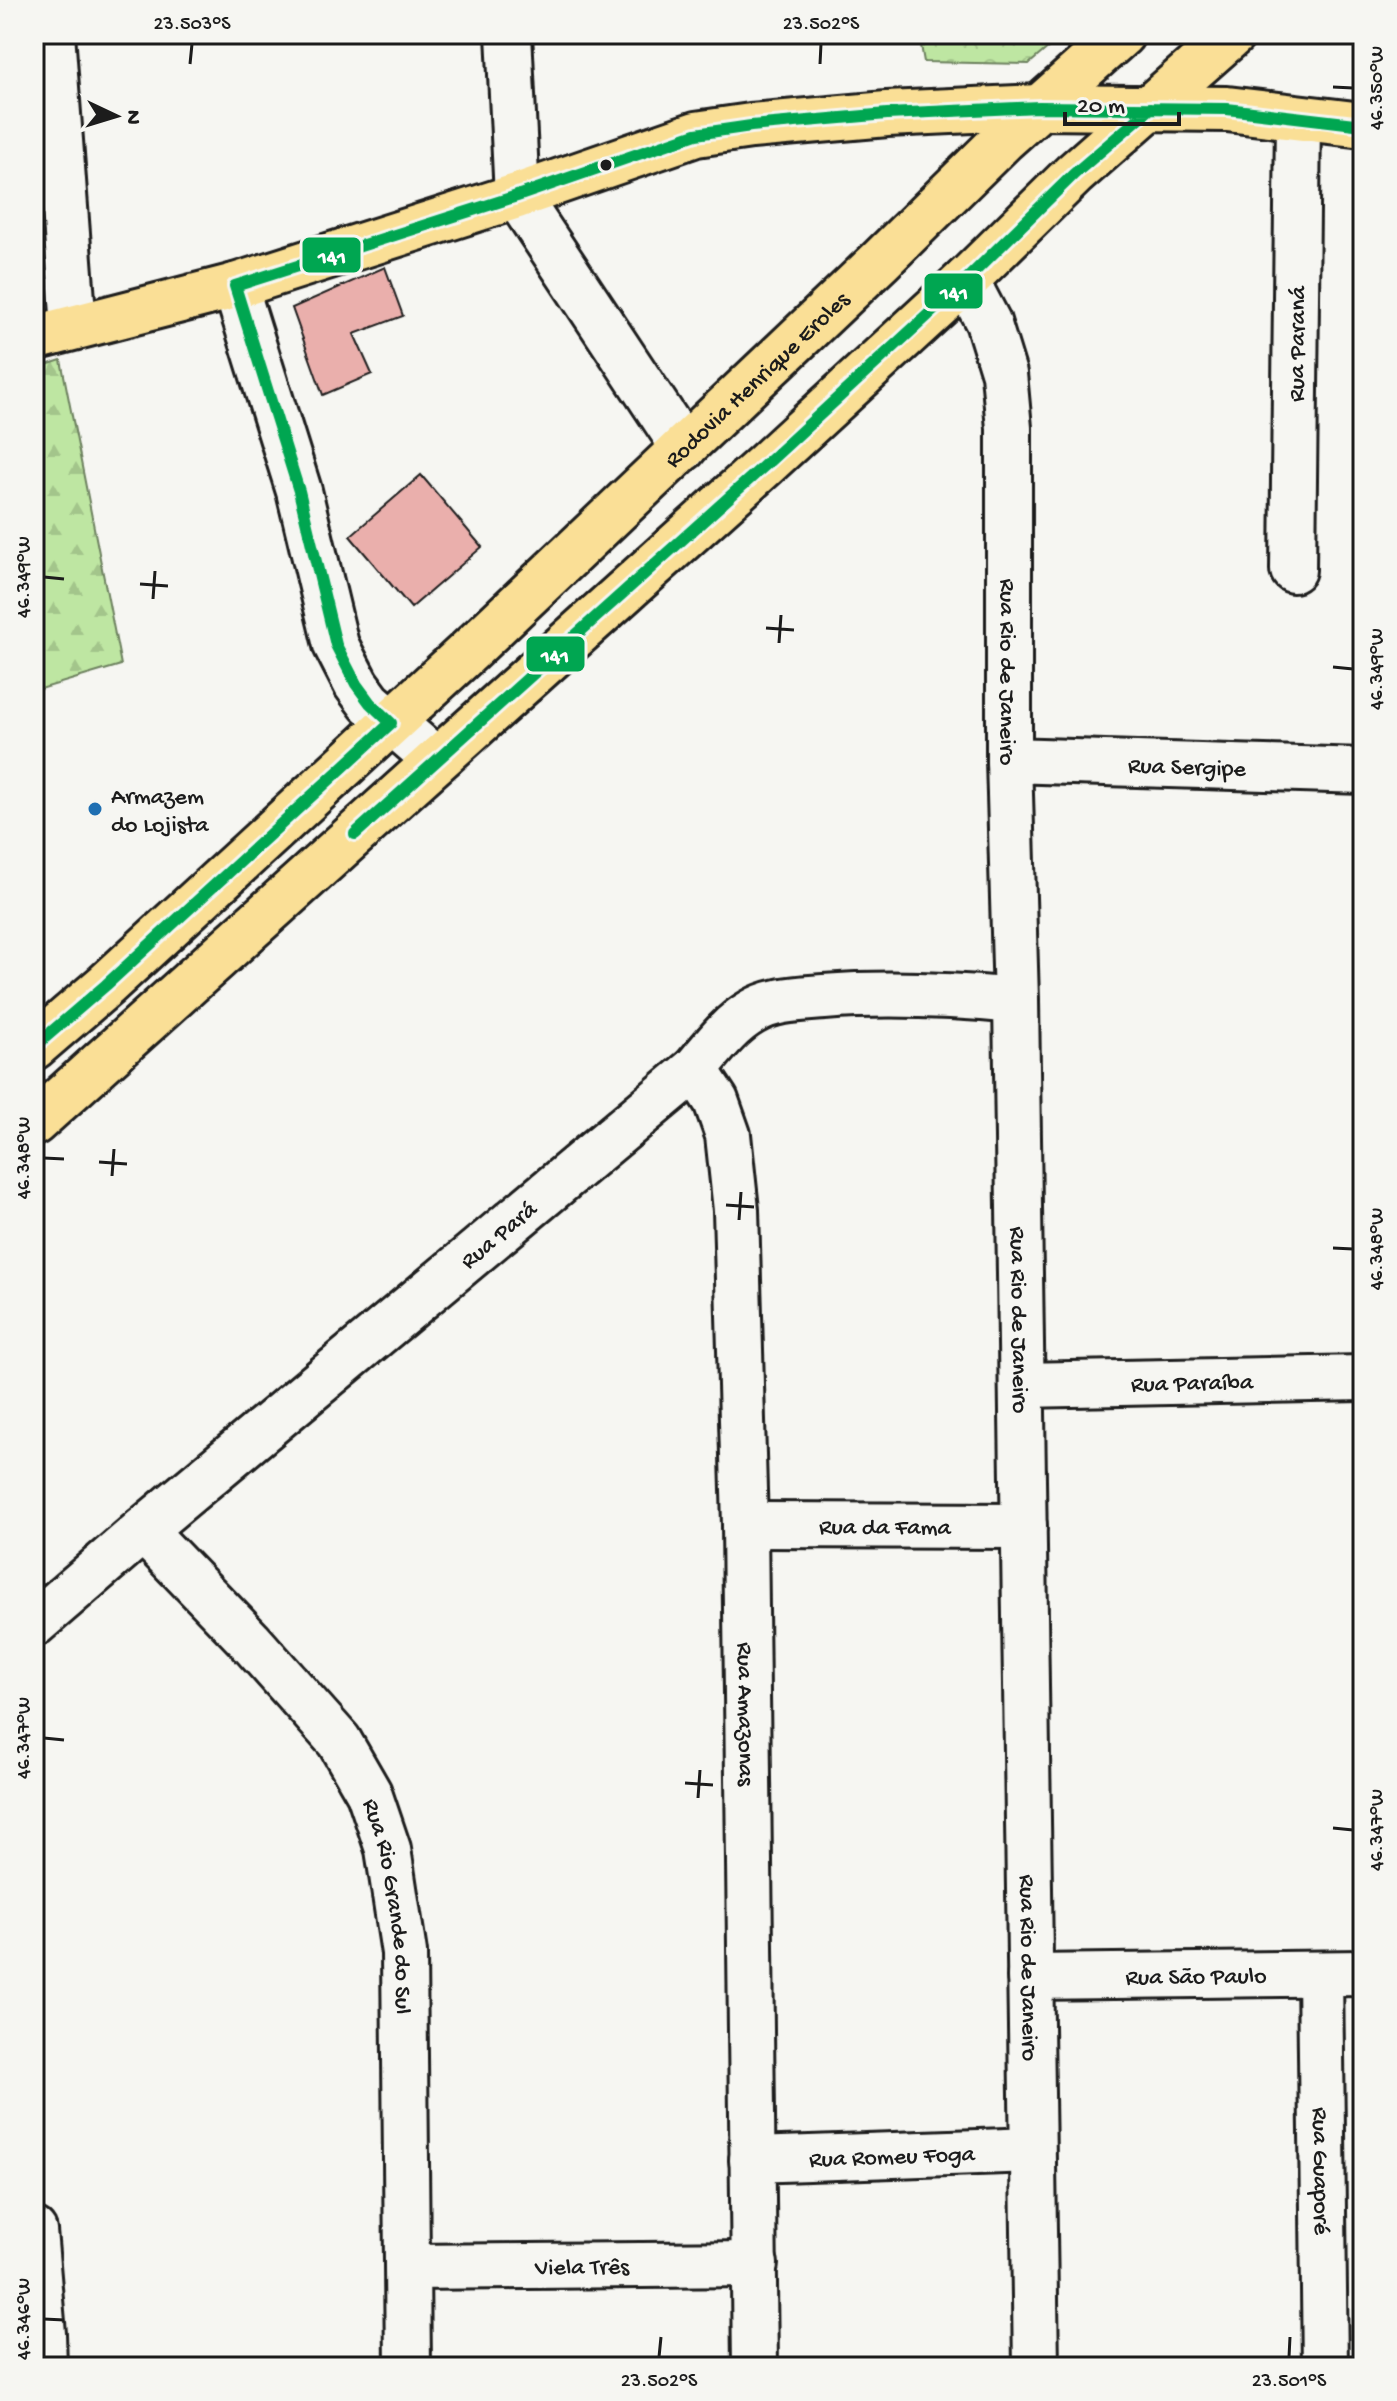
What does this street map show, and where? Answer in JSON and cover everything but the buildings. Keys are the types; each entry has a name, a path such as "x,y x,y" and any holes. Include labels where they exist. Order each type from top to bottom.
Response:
{"main road":[{"name":"Rodovia Henrique Eroles","path":"34,1047 106,985 391,723 684,448 1039,107 1122,34"},
{"path":"34,1123 594,621 966,280 1074,174 1233,34"},
{"path":"54,332 235,286 517,196 696,134 887,114 1039,107 1227,109 1363,125"}],"street":[{"path":"52,34 54,332"},
{"path":"509,34 517,196 684,448"},
{"name":"Rua Paraná","path":"1293,570 1298,118"},
{"name":"Rua Rio de Janeiro","path":"966,280 988,322 1004,374 1009,428 1009,760 1016,1001 1036,2367"},
{"path":"235,286 299,491 336,645 356,684 370,703 436,760"},
{"name":"Rua Sergipe","path":"1009,760 1363,771"},
{"name":"Rua Pará","path":"34,1624 695,1069 738,1021 770,1003 877,994 956,995 1016,1001"},
{"name":"Rua Amazonas","path":"695,1069 716,1101 728,1135 736,1210 745,1525 755,2367"},
{"name":"Rua Paraíba","path":"1022,1385 1363,1378"},
{"name":"Rua da Fama","path":"745,1525 1024,1526"},
{"name":"Rua Rio Grande do Sul","path":"143,1530 250,1641 339,1741 369,1793 388,1849 404,1953 408,2367"},
{"name":"Rua São Paulo","path":"1030,1977 1363,1973"},
{"name":"Rua Guaporé","path":"1320,1975 1325,2367"},
{"name":"Rua Romeu Foga","path":"752,2160 1032,2150"},
{"path":"34,2231 44,2367"},
{"name":"Viela Três","path":"408,2267 755,2264"}],"green space":[{"path":"919,34 1064,34 1029,64 924,62"},
{"path":"61,360 121,665 34,691 34,369"}],"transit line":[{"name":"141","path":"34,1047 106,985 391,723 356,684 336,645 299,491 235,286 517,196 696,134 751,126 887,114 1039,107 1227,109 1363,125"},
{"name":"141","path":"355,834 764,466 966,280 1074,174 1151,108"}],"place":[{"name":"Armazem do Lojista","path":"95,809"}]}
